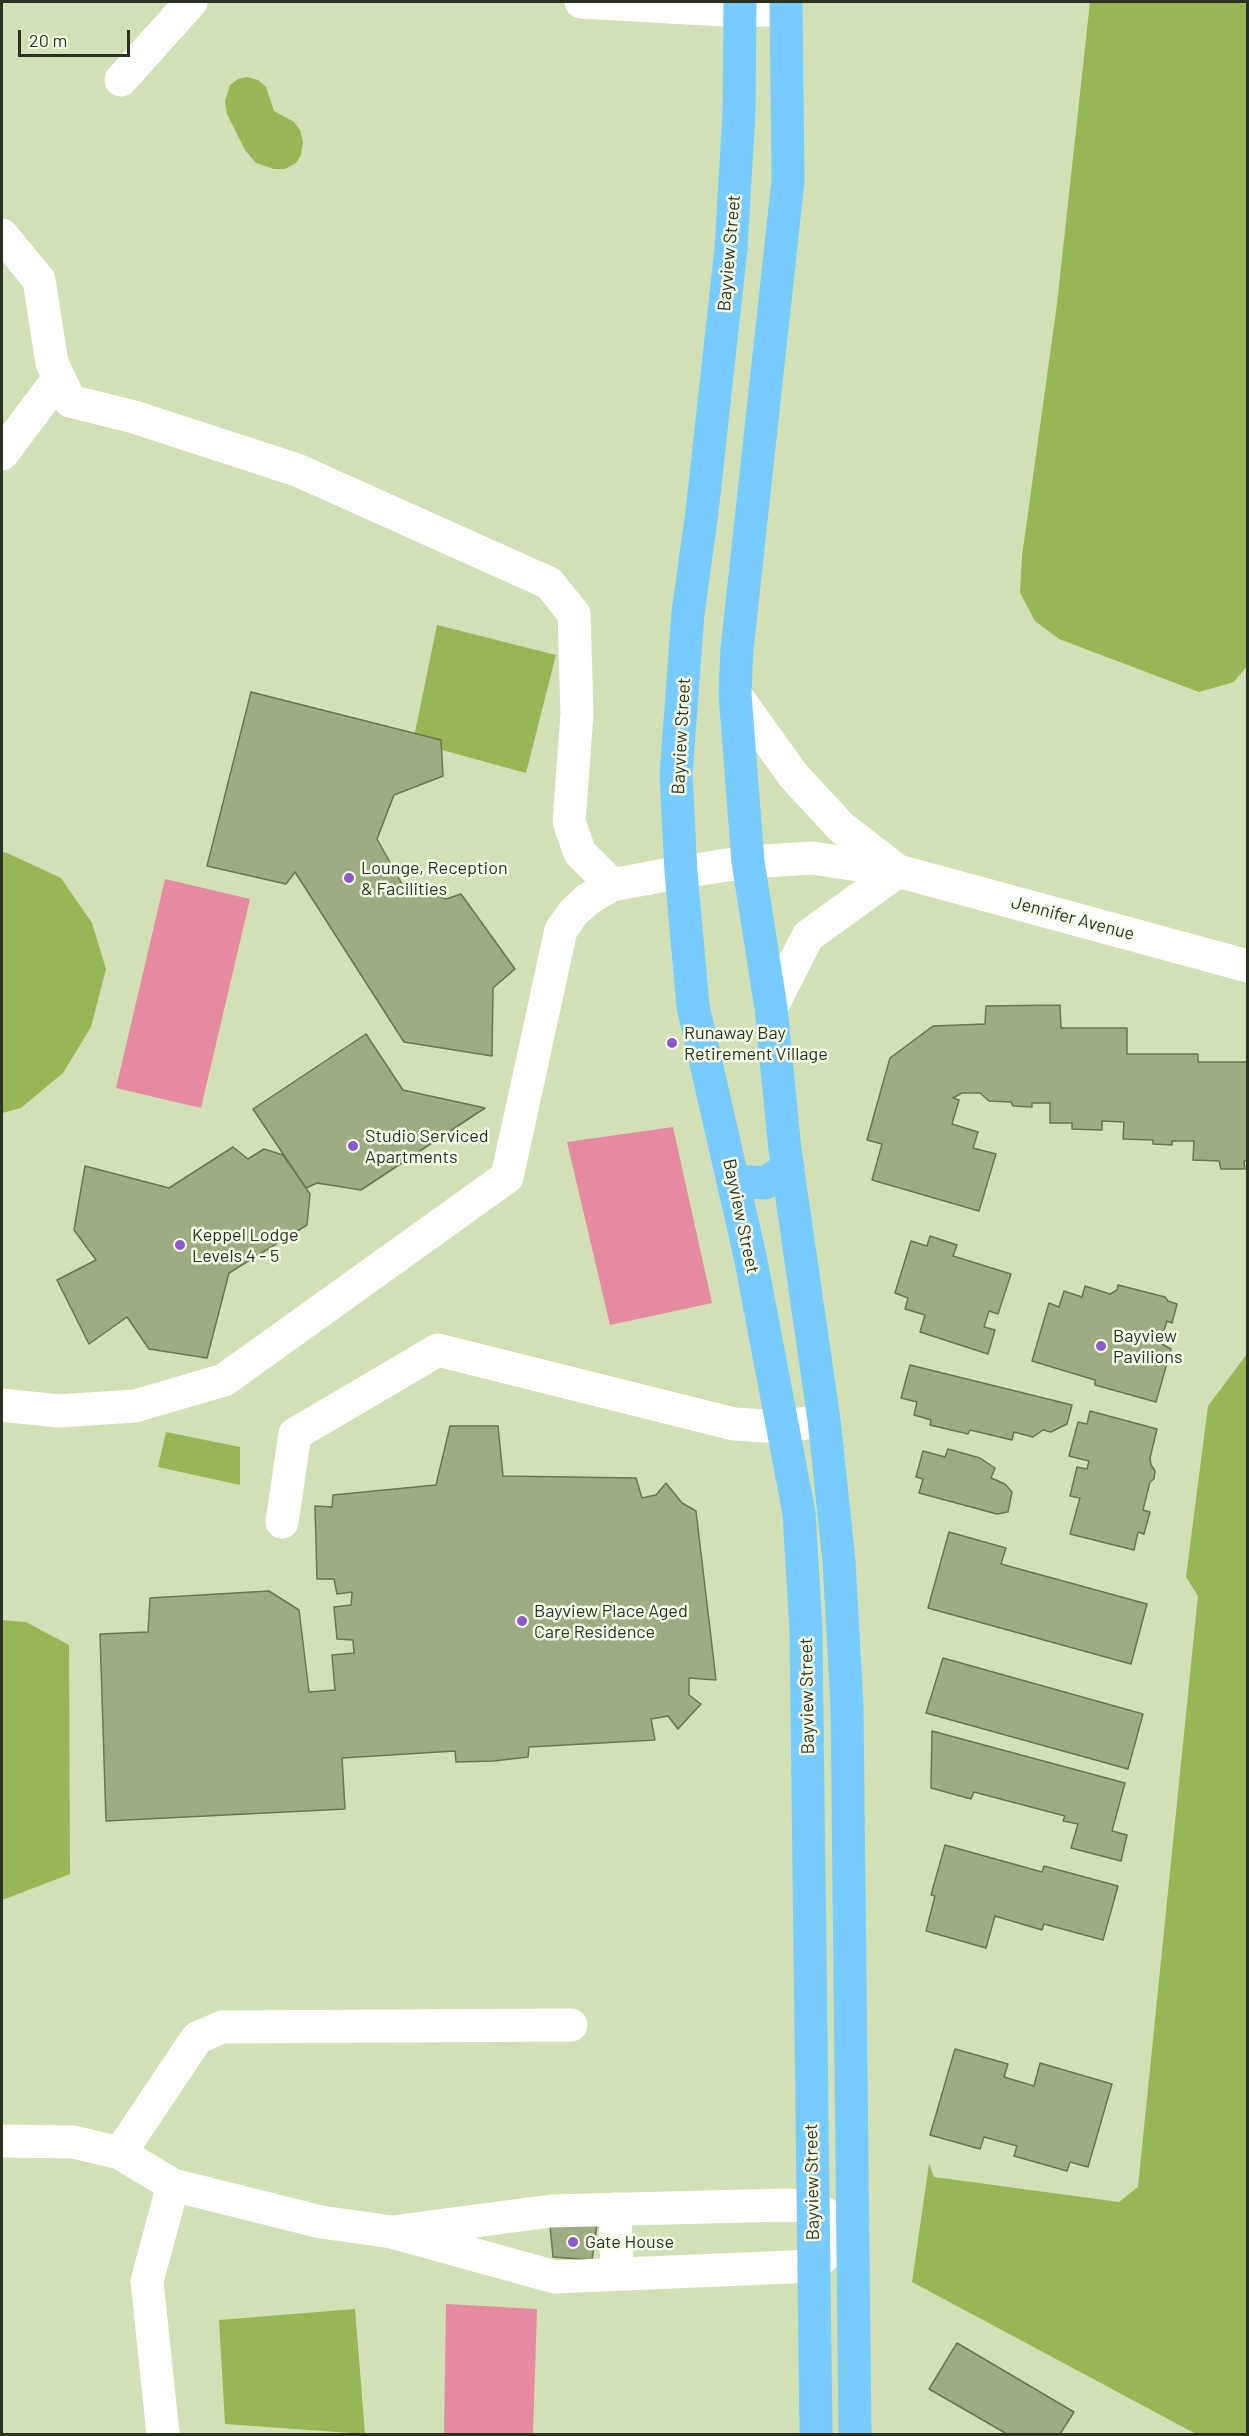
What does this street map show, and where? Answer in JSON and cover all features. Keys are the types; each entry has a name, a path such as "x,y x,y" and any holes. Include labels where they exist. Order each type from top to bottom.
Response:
{"main road":[{"name":"Bayview Street","path":"786,5 788,181 742,604 735,694 748,862 771,1008 788,1168 824,1420 839,1561 847,1706 855,2434"},
{"name":"Bayview Street","path":"740,6 739,113 731,248 702,512 688,613 676,776 681,872 693,1006 734,1181 799,1513 806,1631 816,2434"},
{"path":"734,1181 765,1183 788,1168"}],"street":[{"path":"122,80 191,2"},
{"path":"581,2 786,5"},
{"path":"2,235 39,280 52,363 70,401 134,417 297,470 549,583 574,614 577,714 569,822 580,853 612,885 588,899 573,913 561,930 507,1177 224,1380 135,1406 58,1411 2,1405"},
{"path":"2,454 59,378"},
{"name":"Jennifer Avenue","path":"735,694 793,775 841,826 898,871"},
{"name":"Jennifer Avenue","path":"612,885 748,862 812,858 898,871 1248,966"},
{"path":"771,1008 808,936 898,871"},
{"path":"282,1522 295,1434 438,1350 734,1424 783,1427 824,1420"},
{"path":"120,2153 197,2038 222,2027 571,2025"},
{"path":"2,2141 73,2142 120,2153 172,2185 321,2222 392,2232 555,2277 813,2266 853,2230 812,2206 551,2211 392,2232"},
{"path":"163,2434 147,2281 172,2185"},
{"path":"615,2209 617,2274"}],"shaded area":[{"path":"1090,2 1247,2 1247,666 1234,682 1199,692 1059,639 1035,621 1020,593 1022,556 1057,304"},
{"path":"247,77 258,80 266,87 274,111 294,122 300,130 303,142 301,155 296,163 285,169 274,169 256,163 245,150 227,114 225,101 230,85 238,79"},
{"path":"437,625 556,655 526,773 413,742"},
{"path":"2,852 61,878 92,923 106,969 91,1027 63,1073 21,1108 2,1113"},
{"path":"165,879 250,899 201,1108 116,1088"},
{"path":"673,1127 712,1303 610,1325 567,1142"},
{"path":"1247,1354 1248,2434 1196,2434 912,2282 929,2164 934,2177 1119,2202 1138,2187 1198,1596 1186,1577 1208,1406"},
{"path":"166,1432 240,1447 240,1485 158,1467"},
{"path":"2,1620 26,1622 69,1645 70,1874 5,1899 2,1899"},
{"path":"446,2304 537,2309 533,2434 444,2434"},
{"path":"355,2309 365,2434 225,2424 219,2320"}],"building":[{"name":"Lounge, Reception & Facilities","path":"251,692 441,740 443,776 394,795 377,839 402,884 446,899 461,894 515,969 493,988 492,1056 404,1042 295,872 286,884 207,866"},
{"path":"1060,1005 1061,1028 1127,1028 1127,1054 1198,1054 1198,1062 1248,1062 1248,1161 1244,1161 1245,1169 1221,1169 1219,1161 1193,1160 1194,1141 1172,1141 1172,1145 1153,1144 1153,1140 1123,1139 1124,1122 1102,1121 1102,1130 1072,1129 1072,1123 1050,1123 1050,1103 1032,1103 1032,1107 1013,1106 1011,1102 989,1101 980,1093 962,1093 953,1098 959,1100 952,1124 978,1132 973,1148 996,1154 979,1211 872,1180 882,1144 867,1140 890,1058 933,1026 985,1024 986,1006"},
{"name":"Studio Serviced Apartments","path":"366,1034 403,1090 485,1108 361,1190 317,1183 306,1188 253,1109"},
{"name":"Keppel Lodge Levels 4 - 5","path":"233,1147 248,1159 264,1149 283,1155 310,1194 307,1225 229,1273 207,1358 149,1349 127,1317 89,1344 57,1280 96,1260 74,1230 85,1166 169,1188"},
{"path":"930,1236 957,1245 953,1256 1011,1274 998,1314 989,1311 984,1327 995,1330 988,1354 920,1332 925,1315 905,1309 908,1298 895,1293 911,1241 927,1246"},
{"name":"Bayview Pavilions","path":"1118,1285 1165,1297 1168,1301 1177,1304 1172,1323 1167,1321 1160,1343 1171,1349 1156,1402 1095,1385 1095,1380 1032,1361 1049,1303 1059,1307 1064,1291 1082,1297 1085,1286 1110,1294 1117,1290"},
{"path":"910,1365 1072,1405 1067,1424 1051,1432 1043,1430 1033,1437 1014,1432 1012,1440 970,1430 968,1434 930,1425 931,1420 914,1415 917,1402 901,1398"},
{"path":"1090,1411 1157,1429 1150,1458 1155,1471 1154,1479 1150,1482 1143,1510 1150,1512 1144,1534 1138,1532 1134,1550 1070,1534 1080,1498 1070,1496 1077,1467 1087,1469 1089,1461 1069,1456 1078,1422 1087,1424"},
{"name":"Bayview Place Aged Care Residence","path":"450,1426 498,1426 503,1476 636,1478 642,1498 656,1495 666,1483 682,1503 696,1511 716,1680 689,1678 689,1695 701,1704 678,1729 668,1716 651,1719 655,1740 529,1747 528,1757 494,1761 456,1762 455,1751 342,1758 345,1809 106,1821 100,1634 148,1632 150,1598 269,1591 299,1610 309,1692 335,1690 332,1655 354,1653 353,1640 337,1639 334,1607 351,1605 352,1592 337,1594 334,1579 317,1579 315,1506 332,1507 333,1495 436,1485"},
{"path":"948,1449 980,1458 995,1468 991,1478 1005,1484 1012,1492 1008,1512 997,1514 919,1493 923,1479 916,1477 923,1451 945,1457"},
{"path":"949,1532 1006,1548 1001,1564 1147,1604 1131,1664 928,1608"},
{"path":"943,1658 1143,1714 1128,1769 926,1713"},
{"path":"932,1731 1125,1783 1112,1831 1127,1835 1121,1861 1071,1848 1078,1824 1063,1821 1065,1816 974,1792 971,1799 931,1788"},
{"path":"945,1845 1042,1872 1044,1866 1118,1886 1103,1940 1044,1924 1042,1930 995,1916 986,1948 926,1931 935,1896 931,1895"},
{"path":"955,2049 1008,2064 1004,2077 1034,2086 1040,2063 1112,2084 1088,2167 1070,2162 1067,2171 1014,2156 1017,2146 984,2137 980,2149 930,2135"},
{"name":"Gate House","path":"597,2225 592,2260 553,2257 550,2226"},
{"path":"957,2343 1074,2412 1060,2434 1007,2434 929,2389"}],"place":[{"name":"Lounge, Reception & Facilities","path":"349,878"},
{"name":"Runaway Bay Retirement Village","path":"672,1043"},
{"name":"Studio Serviced Apartments","path":"353,1146"},
{"name":"Keppel Lodge Levels 4 - 5","path":"180,1245"},
{"name":"Bayview Pavilions","path":"1101,1346"},
{"name":"Bayview Place Aged Care Residence","path":"522,1621"},
{"name":"Gate House","path":"573,2242"}]}
